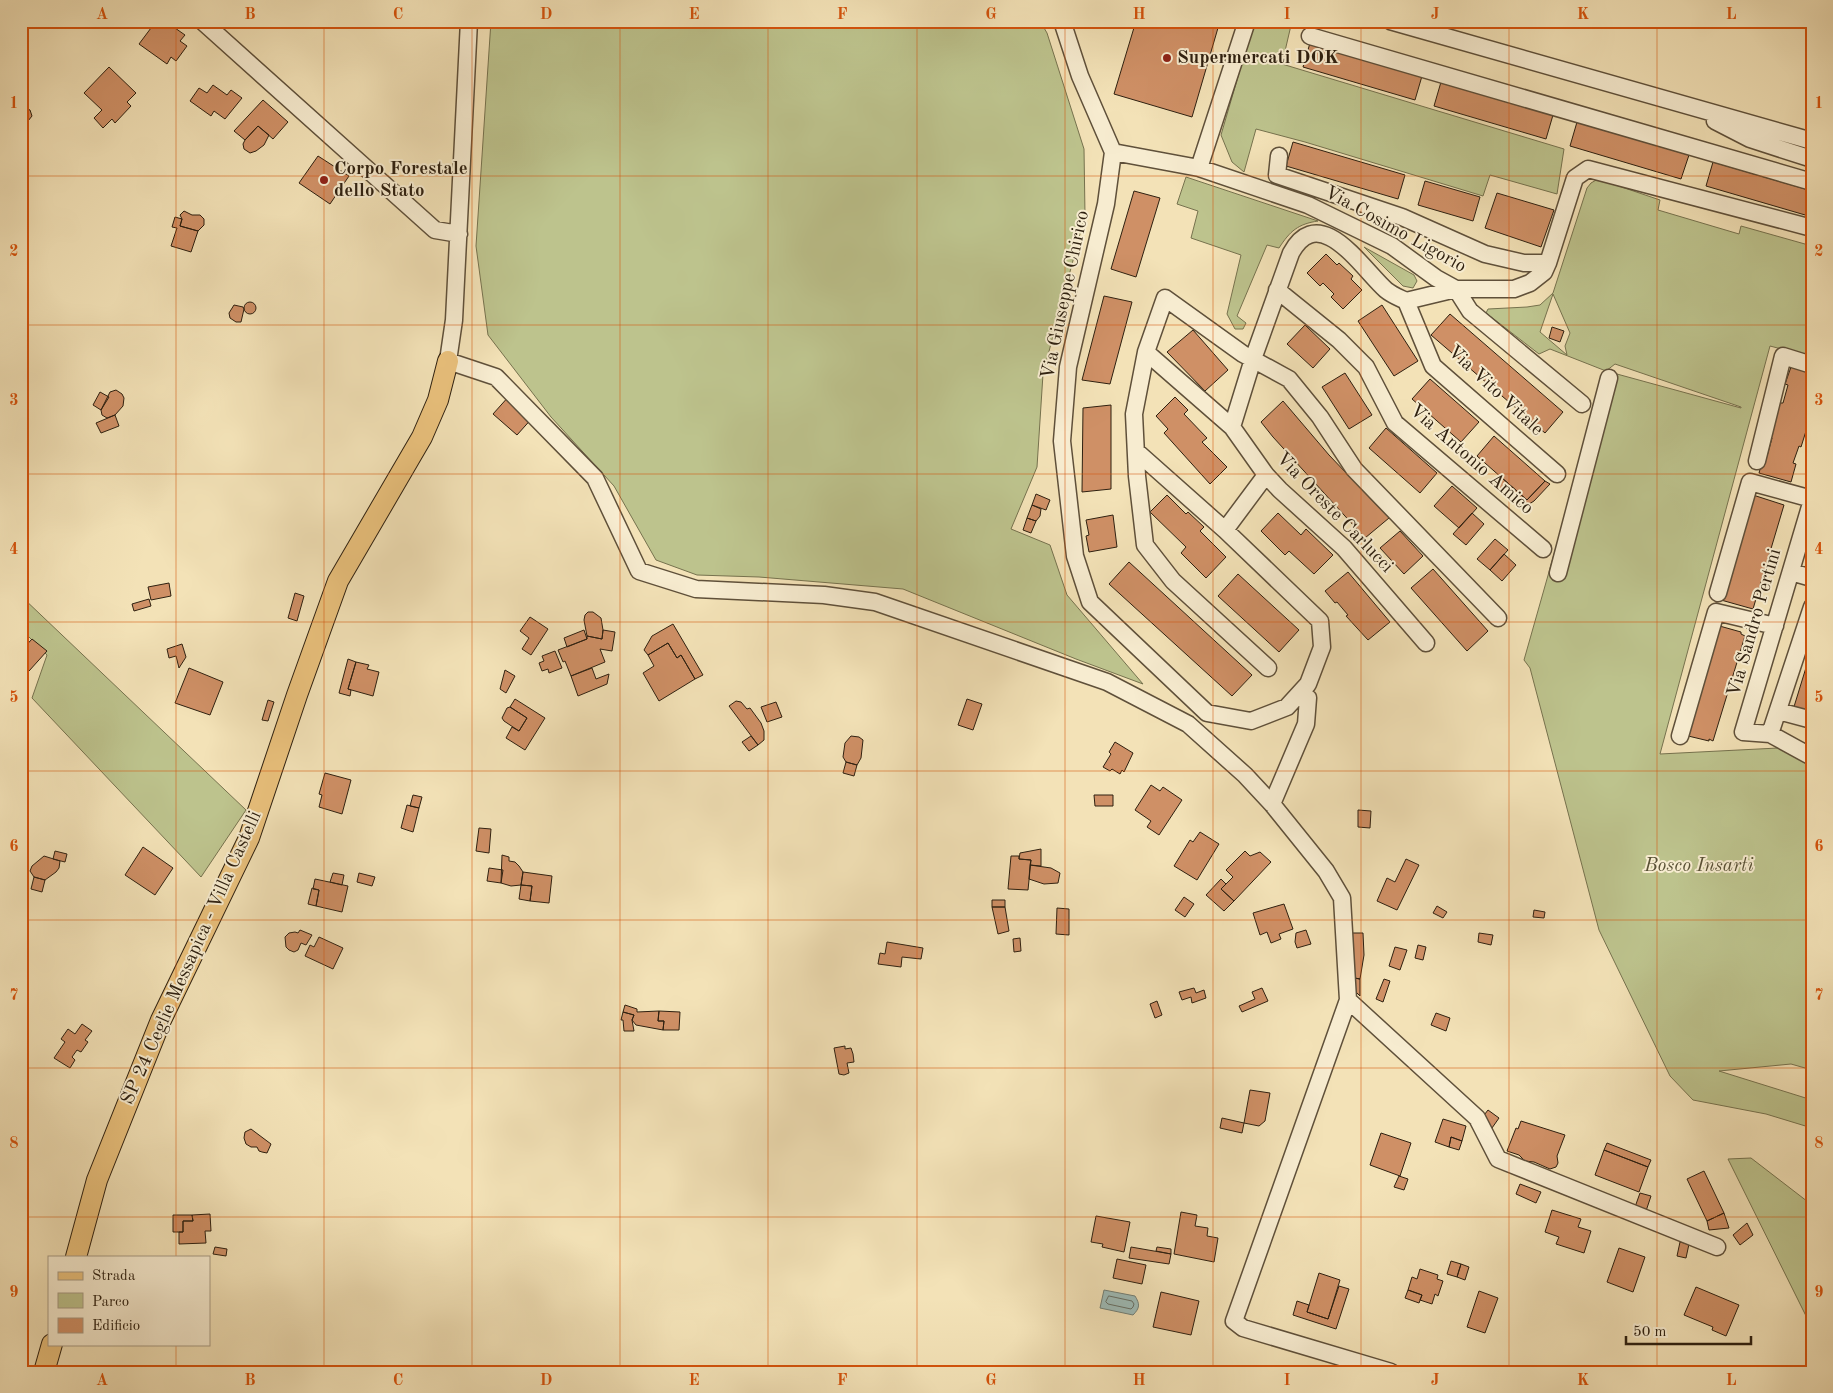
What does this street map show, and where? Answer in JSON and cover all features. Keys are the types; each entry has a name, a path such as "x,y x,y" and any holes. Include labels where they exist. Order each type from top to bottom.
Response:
{"main road":[{"name":"SP 24 Ceglie Messapica - Villa Castelli","path":"76,1256 97,1180 161,1020 249,838 338,581 422,437 438,400 448,361"},
{"path":"44,1372 51,1346"}],"street":[{"path":"202,21 435,230 459,234"},
{"path":"469,21 454,320 448,361 496,377 595,478 639,571 696,589 824,595 875,602 1107,682 1188,724 1245,775 1272,804 1326,870 1342,898 1348,1000 1234,1321 1243,1328 1391,1372"},
{"path":"1062,21 1080,76 1113,152"},
{"path":"1199,168 1248,21"},
{"path":"1390,21 1812,141"},
{"path":"1310,36 1812,182"},
{"path":"1677,103 1750,139 1812,159"},
{"name":"Via Cosimo Ligorio","path":"1113,152 1199,168 1308,205 1392,246 1456,290 1514,289 1530,283 1544,272 1575,178 1588,169 1812,228"},
{"name":"Via Giuseppe Chirico","path":"1113,152 1106,204 1068,367 1062,441 1075,556 1090,602 1206,713 1251,721 1287,707 1308,684 1322,647 1320,621 1225,530 1136,450"},
{"path":"1279,156 1277,175 1402,217 1484,254 1524,263 1548,263"},
{"path":"1232,427 1276,290 1296,245 1302,239 1320,234 1338,242 1358,259 1387,291 1406,301 1456,290 1470,311 1582,404"},
{"name":"Via Antonio Amico","path":"1276,290 1339,340 1366,367 1396,423 1543,548"},
{"path":"1268,668 1174,582 1145,545 1134,414 1146,352 1165,298 1253,359 1290,379 1320,417 1354,469 1498,618"},
{"name":"Via Vito Vitale","path":"1406,301 1433,366 1557,474"},
{"name":"Via Oreste Carlucci","path":"1146,352 1232,427 1280,490 1344,548 1426,643"},
{"path":"1757,461 1783,356 1812,365"},
{"path":"1558,573 1609,378"},
{"path":"1225,530 1266,474"},
{"path":"1718,594 1750,482 1812,500"},
{"name":"Via Sandro Pertini","path":"1770,734 1744,732 1812,500"},
{"path":"1791,572 1812,578"},
{"path":"1812,607 1770,734 1812,757"},
{"path":"1680,736 1716,612 1775,626"},
{"path":"1272,804 1306,724 1308,698 1300,693"},
{"path":"1778,711 1812,720"},
{"path":"1348,1000 1477,1118 1498,1159 1717,1247"}],"green space":[{"path":"491,21 1040,21 1047,33 1084,149 1085,215 1043,374 1037,467 1011,529 1050,545 1067,595 1143,684 903,589 759,577 697,575 656,560 614,486 551,417 488,335 476,246"},
{"path":"1260,21 1292,21 1282,64 1564,149 1557,194 1490,175 1483,196 1256,129 1244,172 1232,162 1221,135 1251,32"},
{"path":"1186,177 1318,221 1295,229 1279,248 1267,245 1237,316 1246,323 1243,329 1235,329 1227,314 1241,255 1191,238 1198,211 1177,204"},
{"name":"Bosco Insarti","path":"1598,179 1660,200 1658,210 1739,234 1741,226 1812,246 1812,357 1770,346 1660,754 1778,748 1812,766 1812,1070 1791,1064 1719,1071 1812,1100 1812,1128 1766,1114 1693,1100 1670,1076 1599,930 1530,668 1524,660 1606,371 1550,349 1539,354 1486,313 1488,309 1540,305 1553,293 1587,188","holes":["1553,294 1570,333 1565,346 1567,355 1540,332","1615,364 1741,407 1741,408 1606,371"]},
{"path":"1364,247 1414,275 1417,281 1413,288 1403,286"},
{"path":"21,596 246,810 201,877 32,698 47,655 21,629"},
{"path":"1751,1158 1812,1205 1812,1328 1728,1159"}],"water":[{"path":"1104,1290 1135,1296 1138,1304 1137,1310 1133,1315 1100,1308"}],"building":[{"path":"150,21 165,21 185,35 180,41 187,46 176,61 171,57 167,64 139,44 154,24"},
{"name":"Supermercati DOK","path":"1136,21 1220,21 1192,117 1114,94"},
{"path":"1310,43 1422,76 1415,100 1303,67"},
{"path":"109,67 136,93 127,102 131,106 115,123 112,119 103,128 94,118 102,110 84,93"},
{"path":"1441,82 1553,115 1546,139 1434,106"},
{"path":"213,85 227,95 231,90 242,98 225,119 214,111 211,116 190,101 199,88 207,93"},
{"path":"263,100 288,122 273,139 258,126 245,140 234,131"},
{"path":"21,106 30,110 32,116 28,121 21,122"},
{"path":"1577,122 1689,155 1681,179 1570,146"},
{"path":"258,126 269,135 264,145 250,153 244,149 243,144"},
{"path":"1293,142 1405,175 1398,199 1286,166"},
{"name":"Corpo Forestale dello Stato","path":"318,156 349,176 330,204 299,183"},
{"path":"1713,162 1812,191 1812,217 1706,186"},
{"path":"1425,181 1480,197 1473,221 1418,205"},
{"path":"1134,191 1160,198 1136,277 1111,269"},
{"path":"1497,193 1554,210 1541,247 1485,228"},
{"path":"184,211 192,215 200,215 204,219 204,225 198,231 180,226 182,219 180,215"},
{"path":"175,217 182,219 180,226 198,231 191,252 171,246 177,228 172,227"},
{"path":"1326,254 1337,265 1339,263 1353,276 1351,279 1362,290 1343,309 1331,297 1334,294 1323,283 1320,286 1307,273"},
{"path":"1104,296 1132,302 1110,384 1082,380"},
{"path":"248,302 252,302 256,308 252,314 248,314 244,310 244,306"},
{"path":"234,305 244,309 241,322 236,322 230,318 229,313"},
{"path":"1382,305 1418,361 1394,376 1358,321"},
{"path":"1450,314 1563,412 1545,433 1431,335"},
{"path":"1305,325 1330,349 1313,368 1287,344"},
{"path":"1552,327 1564,331 1560,342 1549,338"},
{"path":"1193,330 1228,370 1205,391 1167,352"},
{"path":"1791,367 1812,373 1812,402 1809,411 1812,412 1801,447 1799,446 1793,463 1796,464 1791,482 1759,473 1764,455 1767,456 1780,403 1783,403 1788,385 1785,384"},
{"path":"1345,373 1372,415 1349,429 1322,387"},
{"path":"1430,379 1479,422 1461,442 1412,399"},
{"path":"116,390 124,398 123,406 115,415 107,418 102,415 101,410 110,392"},
{"path":"100,392 109,397 101,410 93,405"},
{"path":"510,395 534,416 517,435 493,414"},
{"path":"1175,397 1188,410 1184,414 1207,438 1202,442 1227,467 1210,484 1164,433 1168,429 1156,416"},
{"path":"1283,401 1329,455 1389,518 1365,538 1261,422"},
{"path":"1111,405 1111,489 1082,492 1083,408"},
{"path":"115,415 119,426 101,433 96,423"},
{"path":"1386,428 1437,473 1420,493 1369,448"},
{"path":"1494,436 1545,481 1527,500 1477,456"},
{"path":"1501,477 1527,500 1545,481 1550,484 1534,501 1526,506 1518,504 1494,485"},
{"path":"1452,486 1477,508 1459,528 1434,506"},
{"path":"1036,494 1050,500 1046,510 1032,505"},
{"path":"1167,495 1186,514 1188,512 1204,527 1200,531 1226,557 1206,578 1181,553 1186,547 1150,512"},
{"path":"1753,495 1784,505 1753,609 1721,600"},
{"path":"1032,505 1041,509 1040,516 1036,521 1027,518"},
{"path":"1278,513 1301,535 1306,529 1333,555 1314,574 1289,551 1285,555 1261,531"},
{"path":"1472,513 1484,524 1466,545 1453,534"},
{"path":"1113,515 1117,547 1089,552 1086,536 1089,535 1086,520"},
{"path":"1027,518 1036,521 1031,533 1023,530"},
{"path":"1400,531 1423,556 1404,574 1380,548"},
{"path":"1495,539 1508,550 1490,570 1477,559"},
{"path":"1504,554 1516,565 1502,581 1490,570"},
{"path":"1129,562 1252,675 1232,696 1109,584"},
{"path":"1433,569 1488,631 1467,651 1411,588"},
{"path":"1348,572 1390,622 1368,640 1346,616 1348,615 1337,602 1335,603 1325,591"},
{"path":"1238,574 1299,630 1279,652 1218,596"},
{"path":"169,583 171,596 151,600 148,587"},
{"path":"295,593 304,596 297,621 288,618"},
{"path":"149,599 151,606 134,611 132,604"},
{"path":"588,612 593,612 601,618 602,639 587,636 584,620"},
{"path":"530,617 548,629 531,655 522,649 529,638 520,631"},
{"path":"673,624 703,675 695,679 681,655 677,658 668,643 648,655 644,650 652,636"},
{"path":"1716,625 1741,632 1745,636 1713,741 1709,739 1709,741 1684,735"},
{"path":"584,630 587,639 567,647 564,638"},
{"path":"603,630 615,632 612,651 600,649 605,662 571,676 558,650 587,639 587,636 602,639"},
{"path":"32,639 47,651 29,671 21,665 21,651"},
{"path":"668,643 677,658 681,655 695,679 659,701 643,673 654,666 648,655"},
{"path":"182,644 186,657 179,668 176,656 169,658 167,649"},
{"path":"1812,648 1812,714 1793,710"},
{"path":"555,651 562,668 549,673 548,669 542,671 539,663 544,661 542,656"},
{"path":"348,659 356,662 348,689 351,690 350,696 339,693"},
{"path":"356,662 369,665 367,669 379,672 373,696 348,689"},
{"path":"189,668 223,682 210,715 175,703"},
{"path":"592,668 596,679 609,674 607,684 578,696 571,676"},
{"path":"505,670 515,676 506,693 500,689"},
{"path":"515,699 545,718 525,750 506,738 512,727 519,731 527,718 510,707"},
{"path":"967,699 982,704 973,730 958,725"},
{"path":"268,700 274,702 268,721 262,720"},
{"path":"736,701 741,702 747,709 750,708 761,723 764,731 764,740 758,745 729,706"},
{"path":"776,702 782,717 767,722 761,707"},
{"path":"510,707 527,718 519,731 502,718 507,708"},
{"path":"751,736 758,745 749,751 742,742"},
{"path":"851,736 859,737 863,740 861,758 857,765 846,762 843,757 845,743"},
{"path":"1115,742 1133,753 1124,772 1122,770 1120,774 1112,769 1110,771 1103,767 1111,754 1109,752"},
{"path":"846,762 857,765 854,776 843,773"},
{"path":"325,773 351,780 342,814 319,807 322,795 319,794"},
{"path":"1151,785 1160,791 1163,787 1182,800 1159,835 1147,827 1151,821 1135,810"},
{"path":"413,795 422,797 419,808 410,806"},
{"path":"1094,795 1113,795 1113,806 1095,806"},
{"path":"407,805 419,808 413,832 401,828"},
{"path":"1358,810 1371,811 1370,828 1358,827"},
{"path":"479,828 491,829 489,853 476,851"},
{"path":"1200,832 1219,844 1197,880 1174,866 1190,840 1193,842"},
{"path":"143,847 173,868 155,895 125,875"},
{"path":"1041,849 1041,866 1030,865 1031,860 1019,859 1020,853"},
{"path":"55,851 67,854 65,862 53,859"},
{"path":"1245,851 1250,856 1260,852 1271,862 1234,901 1221,889 1233,877 1226,870"},
{"path":"502,855 509,857 509,861 515,862 523,872 521,885 511,886 501,883"},
{"path":"44,856 60,861 56,872 45,880 34,877 30,871 32,866"},
{"path":"1011,856 1019,856 1019,859 1031,860 1028,890 1008,889"},
{"path":"1406,859 1419,865 1397,910 1377,901 1387,878 1395,882"},
{"path":"1030,865 1051,868 1060,873 1058,883 1044,884 1029,879"},
{"path":"489,868 503,870 501,883 487,881"},
{"path":"523,872 552,876 549,903 530,901 532,886 521,885"},
{"path":"333,873 344,875 342,885 330,882"},
{"path":"359,873 375,877 372,886 357,882"},
{"path":"34,877 45,880 42,892 31,889"},
{"path":"315,879 348,886 342,912 316,906 319,890 313,889"},
{"path":"1221,879 1226,884 1221,889 1234,901 1224,911 1206,895"},
{"path":"521,885 532,886 530,901 519,899"},
{"path":"312,888 319,890 316,906 308,904"},
{"path":"1184,897 1194,904 1185,917 1175,910"},
{"path":"992,900 1005,900 1005,907 992,907"},
{"path":"1284,904 1293,929 1279,934 1281,939 1271,943 1267,932 1260,935 1253,913"},
{"path":"1437,906 1447,912 1443,918 1433,913"},
{"path":"992,907 1005,907 1009,931 998,934"},
{"path":"1057,908 1069,909 1069,935 1056,934"},
{"path":"1534,910 1545,912 1544,918 1533,917"},
{"path":"300,930 312,935 306,945 301,943 298,950 294,952 289,950 286,947 285,937 289,933 298,933"},
{"path":"1306,930 1311,944 1297,948 1295,942 1296,933"},
{"path":"1350,933 1363,933 1364,955 1360,979 1349,977"},
{"path":"1479,933 1493,935 1491,945 1478,942"},
{"path":"319,937 343,948 333,969 305,956 310,945 314,947"},
{"path":"1020,938 1021,951 1014,952 1013,939"},
{"path":"887,942 923,948 921,959 902,957 901,967 878,964 880,953 885,954"},
{"path":"1418,945 1426,947 1423,960 1415,958"},
{"path":"1395,947 1407,950 1400,970 1389,966"},
{"path":"1349,977 1360,979 1360,996 1353,989"},
{"path":"1384,979 1390,981 1383,1002 1376,999"},
{"path":"1194,988 1196,993 1204,990 1206,998 1192,1003 1191,997 1182,1000 1179,992"},
{"path":"1262,988 1268,1001 1242,1012 1239,1006 1255,999 1252,992"},
{"path":"1157,1001 1162,1015 1155,1018 1150,1004"},
{"path":"625,1005 637,1009 637,1012 659,1011 658,1021 664,1021 663,1030 636,1025 632,1020 634,1015 623,1012"},
{"path":"659,1011 680,1012 679,1030 663,1030 664,1021 658,1021"},
{"path":"623,1012 634,1015 632,1020 634,1031 624,1031 623,1020 621,1020"},
{"path":"1436,1013 1450,1018 1446,1031 1431,1025"},
{"path":"82,1024 92,1031 85,1040 88,1042 81,1052 77,1050 72,1057 75,1060 70,1068 54,1058 65,1042 61,1039 68,1029 75,1034"},
{"path":"845,1046 845,1049 851,1048 854,1062 847,1063 849,1073 844,1075 839,1074 834,1048"},
{"path":"1250,1090 1270,1093 1265,1121 1259,1126 1244,1123"},
{"path":"1488,1110 1499,1118 1492,1128 1481,1119"},
{"path":"1222,1118 1244,1123 1242,1133 1220,1128"},
{"path":"1443,1119 1466,1126 1462,1141 1451,1137 1449,1147 1435,1142"},
{"path":"1521,1121 1565,1135 1557,1156 1558,1163 1556,1167 1550,1169 1534,1162 1525,1161 1519,1155 1507,1151 1516,1128 1518,1129"},
{"path":"251,1129 271,1144 267,1153 259,1151 257,1147 251,1147 246,1144 245,1132"},
{"path":"1381,1133 1411,1143 1400,1176 1370,1165"},
{"path":"1451,1137 1462,1141 1459,1150 1449,1147"},
{"path":"1607,1143 1651,1160 1648,1167 1604,1150"},
{"path":"1604,1150 1648,1167 1639,1192 1595,1175"},
{"path":"1704,1171 1724,1213 1707,1221 1687,1179"},
{"path":"1399,1176 1408,1179 1404,1190 1394,1187"},
{"path":"1520,1184 1541,1192 1536,1203 1516,1194"},
{"path":"1640,1193 1651,1196 1646,1211 1635,1207"},
{"path":"1552,1210 1581,1219 1578,1227 1591,1231 1584,1253 1556,1244 1559,1237 1545,1232"},
{"path":"1181,1212 1197,1215 1195,1226 1208,1228 1207,1236 1218,1238 1214,1262 1174,1254"},
{"path":"1724,1213 1729,1228 1709,1230 1707,1221"},
{"path":"210,1214 211,1231 205,1231 206,1243 179,1244 179,1232 183,1232 183,1221 193,1221 192,1215"},
{"path":"173,1215 192,1215 193,1221 183,1221 183,1232 173,1232"},
{"path":"1096,1216 1130,1222 1124,1252 1102,1247 1103,1244 1091,1242"},
{"path":"1747,1223 1753,1235 1740,1245 1733,1235"},
{"path":"1680,1242 1689,1244 1686,1258 1677,1256"},
{"path":"215,1247 227,1249 226,1256 213,1254"},
{"path":"1131,1247 1171,1254 1169,1264 1129,1258"},
{"path":"1157,1247 1171,1249 1171,1254 1156,1251"},
{"path":"1619,1248 1645,1257 1633,1292 1607,1282"},
{"path":"1117,1259 1146,1265 1142,1284 1113,1278"},
{"path":"1451,1261 1461,1264 1457,1277 1447,1274"},
{"path":"1461,1264 1469,1267 1465,1280 1457,1277"},
{"path":"1420,1269 1438,1275 1437,1279 1443,1281 1438,1296 1435,1294 1432,1304 1420,1300 1422,1295 1408,1290 1412,1277 1417,1279"},
{"path":"1319,1273 1340,1280 1328,1319 1307,1312"},
{"path":"1339,1286 1349,1289 1336,1329 1293,1315 1297,1301 1309,1305 1307,1312 1328,1319"},
{"path":"1696,1287 1739,1305 1726,1336 1712,1330 1713,1327 1684,1315"},
{"path":"1408,1290 1422,1295 1419,1303 1405,1298"},
{"path":"1479,1291 1498,1298 1485,1333 1467,1327"},
{"path":"1161,1292 1199,1301 1191,1335 1153,1327"}],"place":[{"name":"Supermercati DOK","path":"1167,58"},
{"name":"Corpo Forestale dello Stato","path":"324,180"}]}
